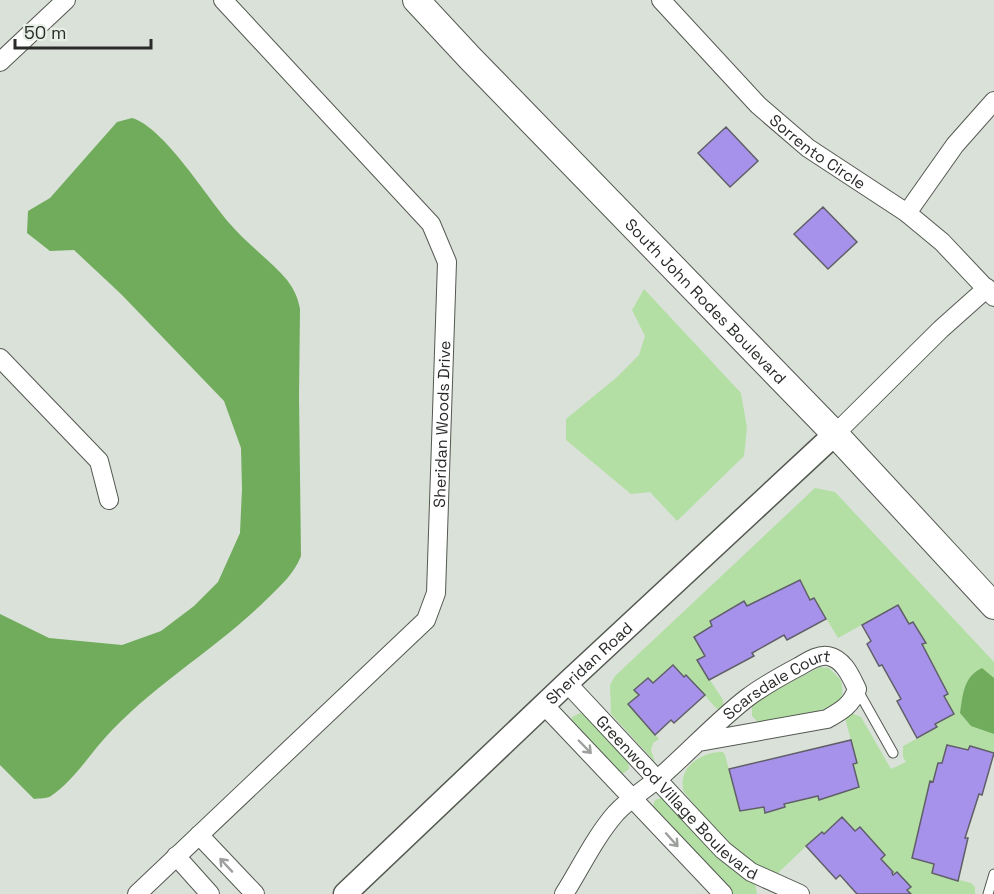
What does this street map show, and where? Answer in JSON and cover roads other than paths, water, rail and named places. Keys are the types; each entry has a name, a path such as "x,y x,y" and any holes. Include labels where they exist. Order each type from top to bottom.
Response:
{"main road":[{"name":"South John Rodes Boulevard","path":"416,0 835,434 994,606"}],"street":[{"path":"0,62 66,0"},
{"name":"Sheridan Woods Drive","path":"137,894 426,620 436,593 447,262 431,224 223,0"},
{"name":"Sorrento Circle","path":"661,0 766,112 808,148 907,213 942,242 990,293 941,329 835,434"},
{"path":"907,213 955,145 994,101"},
{"path":"0,358 99,461 109,500"},
{"name":"Sheridan Road","path":"345,894 567,683 835,434"},
{"name":"Scarsdale Court","path":"564,894 602,830 632,797 658,778 747,699 768,683 815,658 827,656 838,660 847,669 857,689 854,698 846,708 827,719 699,742"},
{"name":"Greenwood Village Boulevard","path":"567,683 723,850 769,888 800,894"},
{"name":"Greenwood Village Boulevard","path":"544,705 723,894"},
{"path":"199,835 255,894"},
{"path":"176,856 210,894"}],"lane":[{"path":"857,689 893,753"},
{"path":"988,894 994,873"}]}
